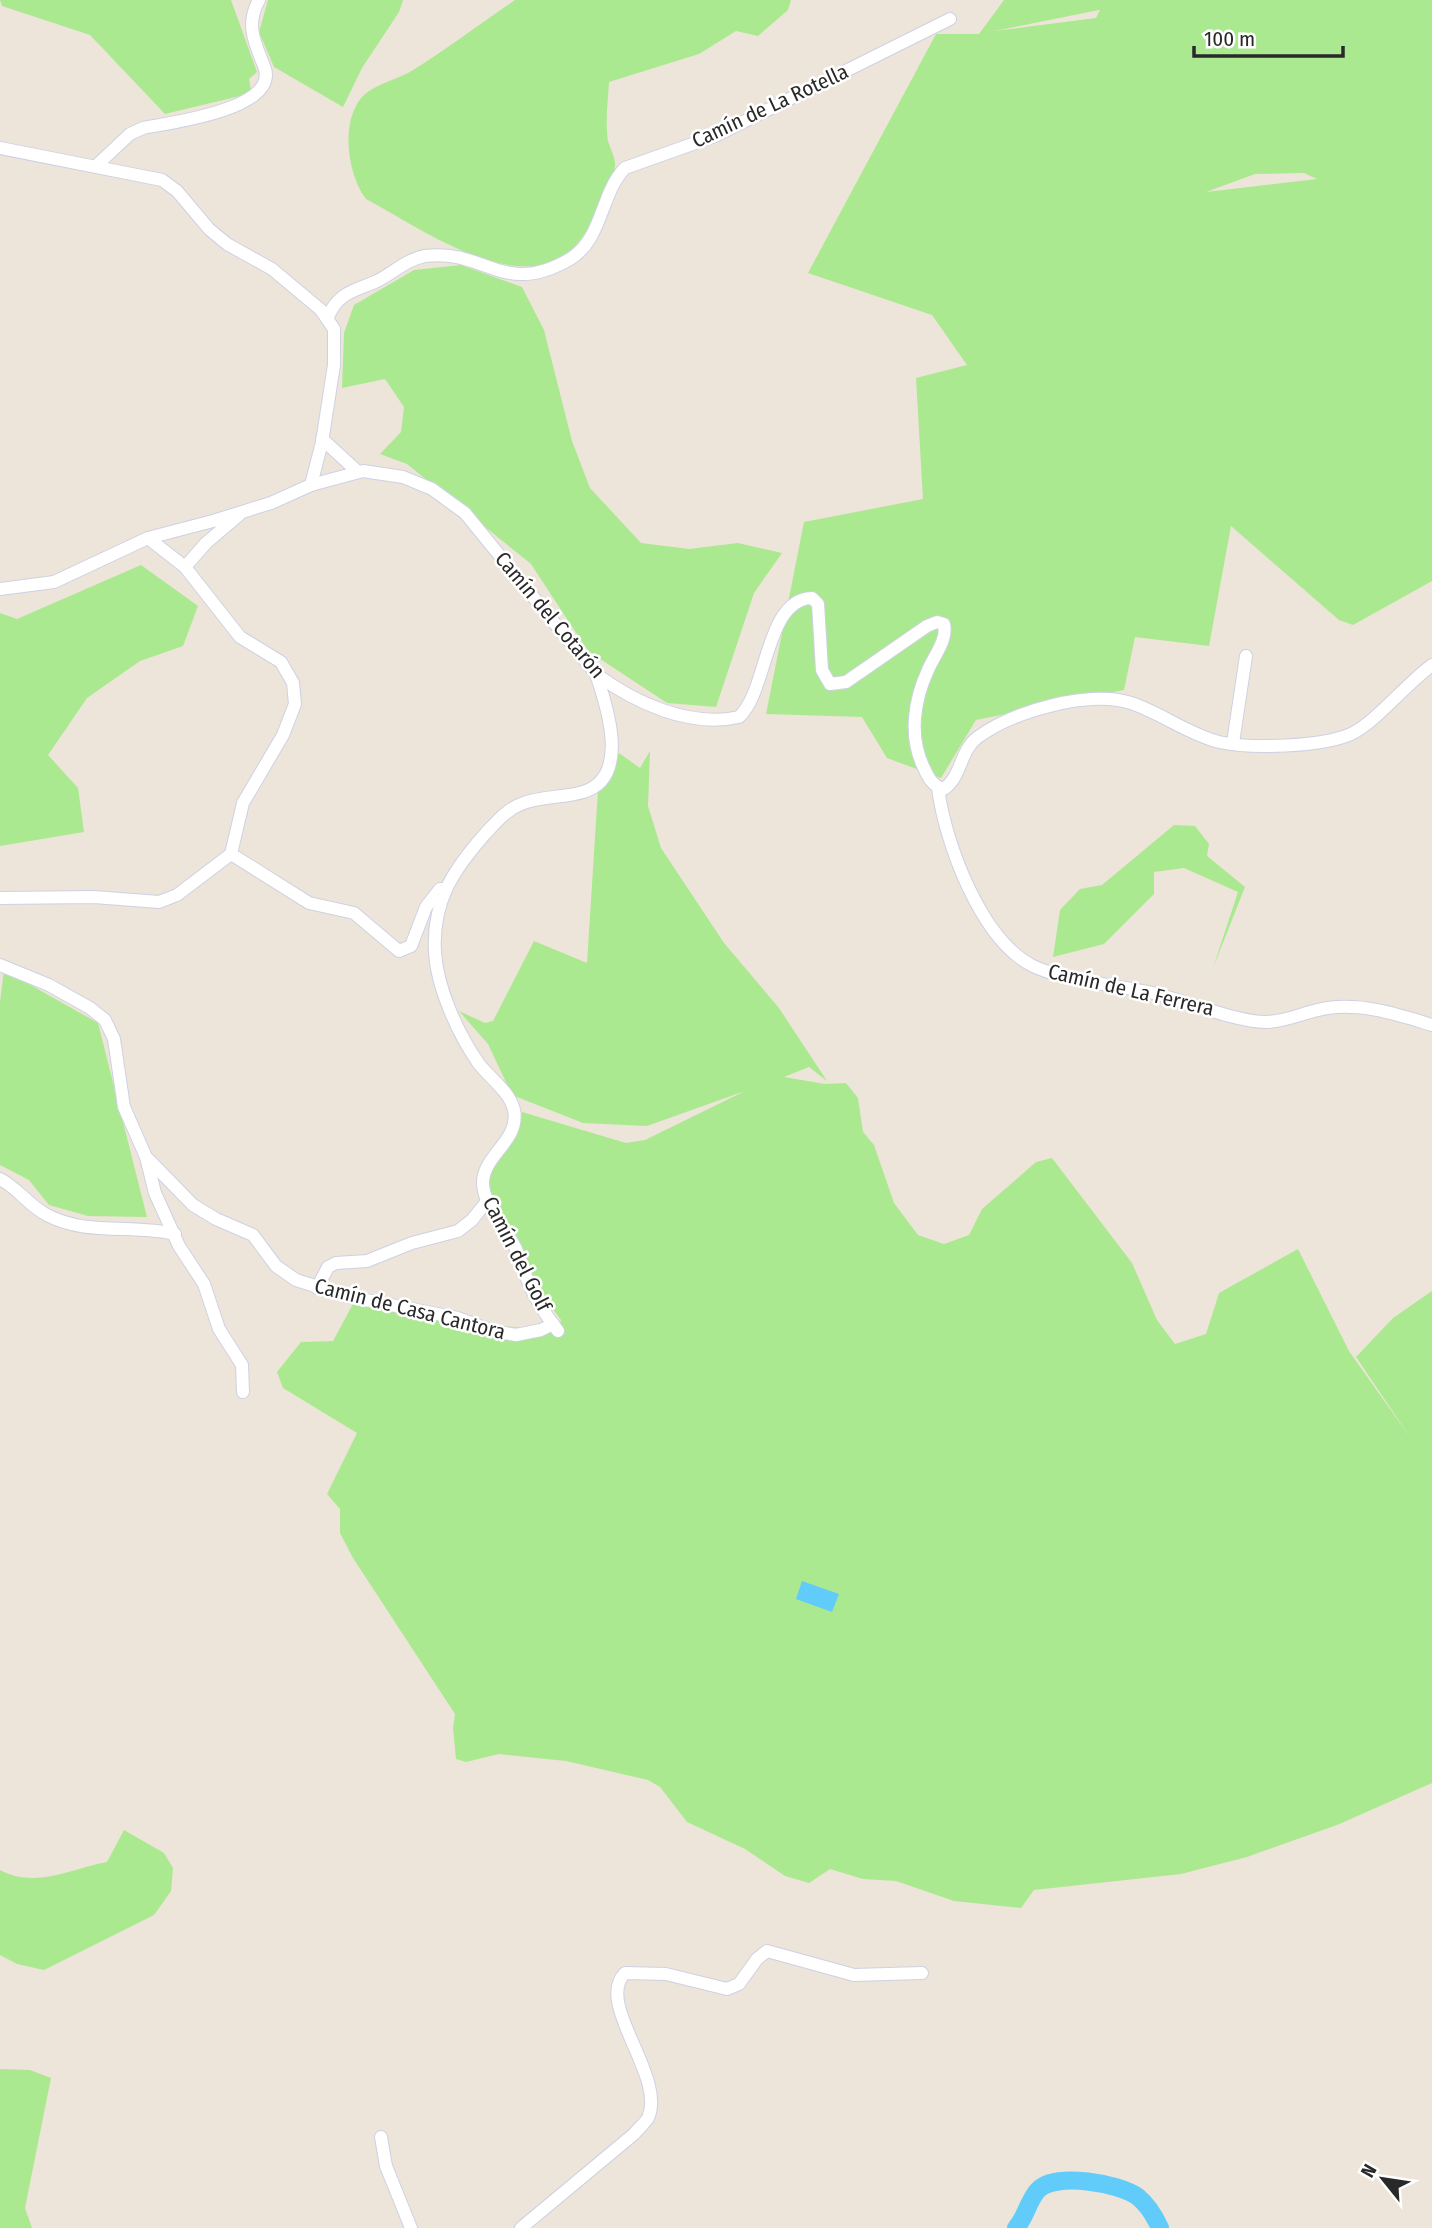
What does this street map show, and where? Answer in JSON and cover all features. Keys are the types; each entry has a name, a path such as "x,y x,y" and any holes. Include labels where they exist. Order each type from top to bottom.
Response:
{"street":[{"path":"97,165 130,134 143,128 233,107 250,101 258,94 266,79 266,69 252,36 251,20 259,0"},
{"name":"Camín de La Rotella","path":"328,317 341,295 377,281 417,258 440,255 470,260 503,274 521,275 569,259 592,236 615,180 625,168 715,136 950,19"},
{"path":"0,148 43,158 150,175 170,185 227,244 272,269 328,317 334,329 334,365 322,439 311,485"},
{"path":"322,439 358,472"},
{"name":"Camín del Cotarón","path":"0,589 54,582 148,538 245,510 311,485 358,472 413,481 432,489 465,513 596,674 623,693 649,706 715,720 739,717 747,709 775,628 790,609 804,598 812,598 821,612 822,670 830,684 846,682 927,626 944,624 943,639 918,699 914,729 918,755 930,781 938,788"},
{"path":"186,567 206,543 245,510"},
{"path":"0,898 94,897 159,902 177,895 231,854 243,803 284,735 295,704 293,683 281,662 240,637 186,567 148,538"},
{"path":"1233,743 1246,656"},
{"path":"938,788 944,789 950,785 969,746 978,737 1037,710 1077,700 1105,698 1131,703 1199,734 1233,743 1328,741 1352,734 1432,665"},
{"name":"Camín del Golf","path":"556,1328 530,1288 515,1246 488,1200 483,1182 486,1172 510,1135 515,1122 514,1108 479,1063 459,1027 440,981 435,951 445,889 460,862 511,808 524,802 585,792 599,784 608,766 612,744 610,721 596,674"},
{"name":"Camín de La Ferrera","path":"938,788 954,855 978,903 1009,948 1035,967 1133,988 1255,1022 1283,1021 1339,1007 1369,1009 1432,1025"},
{"path":"231,854 305,901 354,913 403,951 411,946 432,897 440,889 445,889"},
{"path":"0,965 49,985 90,1007 105,1020 114,1039 124,1107 146,1157 155,1193 174,1234 204,1284 219,1329 242,1365 243,1392"},
{"name":"Camín de Casa Cantora","path":"146,1157 193,1205 216,1219 253,1235 285,1274 317,1288 458,1318 493,1331 516,1335 556,1328"},
{"path":"0,1179 46,1215 66,1222 87,1227 151,1228 174,1234"},
{"path":"317,1288 328,1266 367,1261 412,1242 458,1231 472,1220 488,1200"},
{"path":"521,2228 634,2134 648,2118 651,2100 646,2078 616,1995 618,1980 625,1973 666,1975 727,1989 739,1984 767,1951 854,1975 922,1973"},
{"path":"381,2137 386,2166 411,2228"}],"green space":[{"path":"0,0 231,0 257,72 249,79 251,90 240,96 165,114 90,35 2,6"},
{"path":"268,0 403,0 399,12 362,68 343,107 274,67 259,32"},
{"path":"515,0 791,0 788,10 758,36 736,31 699,54 609,82 607,134 614,157 614,172 594,216 574,247 548,263 519,266 487,260 454,247 366,199 354,175 349,146 352,117 365,94 413,70"},
{"path":"1004,0 1432,0 1432,581 1353,625 1339,620 1231,526 1209,646 1135,637 1124,690 976,720 941,778 887,758 862,717 766,714 804,522 923,499 916,378 967,365 932,315 808,273 936,34 979,34","holes":["1099,10 1096,18 995,31","1304,173 1317,179 1206,192 1255,174"]},
{"path":"461,265 522,287 544,330 572,441 590,488 641,543 689,549 738,543 782,553 754,593 716,707 667,703 588,651 531,564 407,464 380,454 401,432 404,407 385,379 342,388 344,333 354,305 414,270"},
{"path":"141,565 198,606 183,646 140,661 87,698 48,755 78,788 84,832 0,846 0,613 17,619"},
{"path":"650,751 648,806 661,848 724,943 779,1008 827,1081 809,1067 784,1077 825,1084 846,1083 858,1098 863,1132 874,1145 894,1203 918,1235 944,1244 969,1235 982,1209 1036,1162 1052,1158 1132,1263 1157,1320 1175,1344 1206,1334 1219,1293 1298,1249 1349,1351 1412,1440 1356,1357 1393,1318 1432,1291 1432,1783 1337,1825 1247,1857 1181,1874 1034,1890 1021,1908 954,1901 896,1881 863,1879 830,1869 809,1883 785,1876 745,1849 687,1822 660,1787 648,1780 566,1761 499,1754 466,1762 456,1759 453,1728 455,1714 353,1558 340,1533 340,1509 327,1494 357,1433 283,1388 277,1372 301,1342 333,1341 354,1302 457,1322 558,1331 561,1320 536,1286 527,1260 488,1187 490,1173 516,1136 522,1112 626,1143 645,1140 745,1091 647,1126 583,1123 512,1095 488,1044 459,1011 485,1023 493,1021 534,941 587,963 598,790 619,753 640,768"},
{"path":"1174,825 1195,826 1209,844 1207,856 1245,887 1213,968 1238,892 1184,868 1154,872 1154,894 1104,944 1053,957 1060,910 1080,889 1102,885"},
{"path":"4,970 98,1023 147,1217 88,1216 49,1205 29,1180 0,1165 0,1002"},
{"path":"124,1830 164,1853 173,1868 171,1891 154,1915 44,1970 17,1964 0,1955 0,1870 26,1878 39,1878 107,1862"},
{"path":"0,2069 30,2070 51,2078 25,2208 32,2228 0,2228"}],"water":[{"path":"802,1581 839,1594 832,1612 796,1599"}],"waterway":[{"path":"1016,2228 1038,2190 1046,2185 1072,2181 1102,2184 1129,2192 1145,2204 1160,2228"}]}
